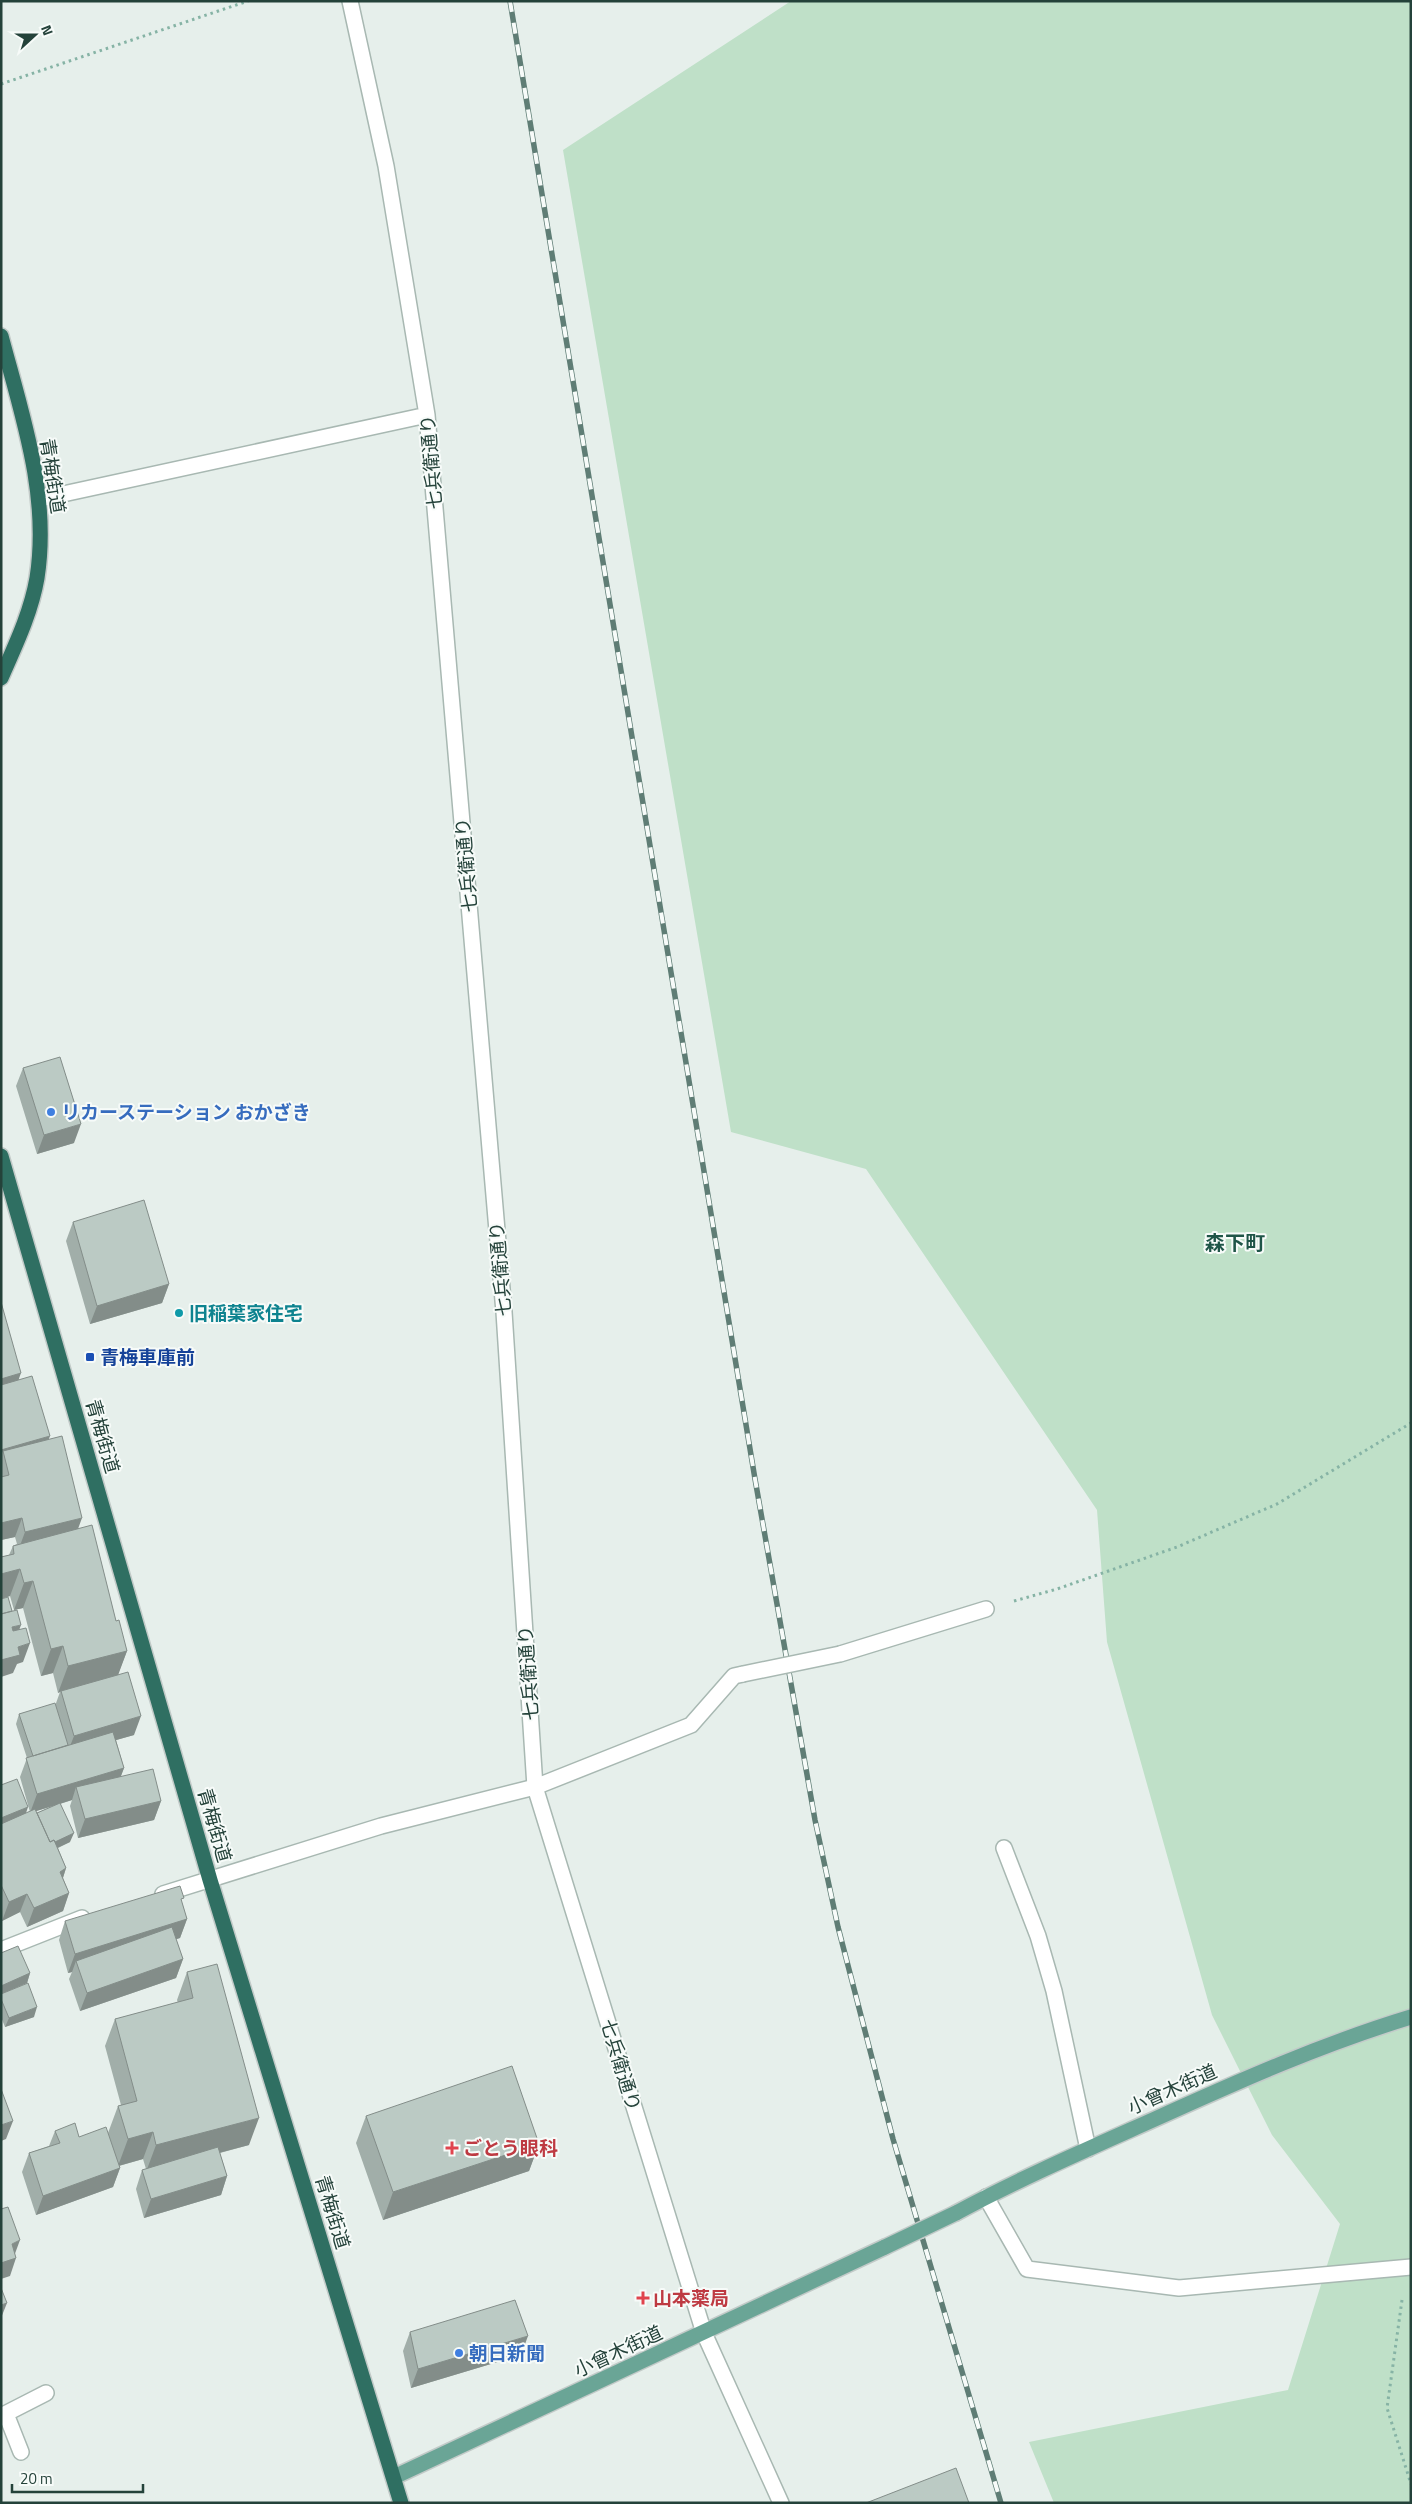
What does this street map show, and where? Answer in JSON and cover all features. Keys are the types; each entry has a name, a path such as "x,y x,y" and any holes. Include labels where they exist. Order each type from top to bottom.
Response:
{"highway":[{"name":"青梅街道","path":"1,336 33,460 40,499 41,541 37,580 24,627 1,678"},
{"name":"青梅街道","path":"1,1156 210,1880 401,2503"}],"main road":[{"name":"小曾木街道","path":"394,2478 886,2247 1088,2149 1270,2067 1352,2034 1411,2017"}],"street":[{"name":"七兵衛通り","path":"350,1 386,166 427,415 504,1312 535,1787 704,2333 781,2503"},
{"path":"40,499 427,415"},
{"path":"145,1899 381,1826 535,1787 691,1725 734,1676 840,1654 986,1609"},
{"path":"1004,1848 1038,1936 1054,1991 1088,2149"},
{"path":"1,1950 98,1913"},
{"path":"986,2197 1027,2269 1178,2288 1411,2267"},
{"path":"22,2452 4,2415 46,2393"}],"path":[{"path":"1,84 248,1"},
{"path":"986,1609 1057,1589 1177,1547 1268,1508 1411,1423"},
{"path":"1403,2294 1387,2408 1411,2484"}],"green space":[{"path":"791,1 1411,1 1411,2503 1054,2503 1029,2442 1288,2390 1340,2224 1272,2135 1212,2015 1107,1642 1097,1510 866,1169 731,1132 563,150"}],"building":[{"path":"60,1057 81,1124 44,1135 23,1068"},
{"path":"144,1200 169,1284 97,1306 73,1222"},
{"path":"1,1302 21,1373 1,1379"},
{"path":"32,1376 50,1436 1,1450 1,1385"},
{"path":"62,1436 82,1518 25,1532 22,1518 1,1523 1,1477 9,1475 3,1451"},
{"path":"92,1525 116,1621 119,1620 127,1651 68,1666 63,1646 51,1649 33,1581 24,1583 20,1569 1,1574 1,1557 14,1554 13,1546"},
{"path":"8,1597 12,1611 1,1614 1,1599"},
{"path":"17,1610 21,1625 12,1627 13,1631 26,1628 30,1643 18,1647 20,1655 1,1660 1,1614"},
{"path":"128,1672 141,1716 74,1736 61,1691"},
{"path":"55,1703 68,1745 33,1756 19,1714"},
{"path":"113,1732 124,1768 37,1794 26,1758"},
{"path":"153,1769 161,1801 85,1819 76,1787"},
{"path":"17,1779 28,1807 1,1818 1,1785"},
{"path":"60,1803 74,1833 55,1842 54,1840 50,1842 37,1813"},
{"path":"35,1809 50,1842 54,1840 66,1868 60,1872 69,1893 34,1908 27,1894 9,1902 1,1885 1,1824"},
{"path":"180,1886 184,1898 181,1899 187,1919 75,1954 65,1921"},
{"path":"172,1927 183,1959 87,1993 76,1961"},
{"path":"18,1946 30,1973 1,1986 1,1953"},
{"path":"217,1964 259,2118 156,2145 153,2132 128,2139 118,2106 137,2101 115,2019 193,1998 187,1972"},
{"path":"28,1983 37,2007 9,2018 1,1999 1,1994"},
{"path":"512,2066 539,2144 393,2192 366,2116"},
{"path":"1,2089 13,2121 1,2125"},
{"path":"75,2123 79,2137 106,2127 120,2168 43,2196 29,2153 60,2143 55,2131"},
{"path":"218,2147 227,2176 151,2199 142,2170"},
{"path":"8,2207 20,2240 12,2244 16,2258 1,2263 1,2209"},
{"path":"1,2288 7,2303 1,2305"},
{"path":"515,2300 528,2336 418,2369 410,2332"},
{"path":"956,2468 969,2503 866,2503"}],"railway":[{"path":"510,1 755,1479 815,1820 838,1927 893,2139 1001,2503"}],"place":[{"name":"リカーステーション おかざき","path":"51,1112"},
{"name":"旧稲葉家住宅","path":"179,1313"},
{"name":"青梅車庫前","path":"90,1357"},
{"name":"ごとう眼科","path":"452,2148"},
{"name":"山本薬局","path":"643,2298"},
{"name":"朝日新聞","path":"459,2353"}],"district":[{"name":"森下町","path":"1235,1243"}]}
